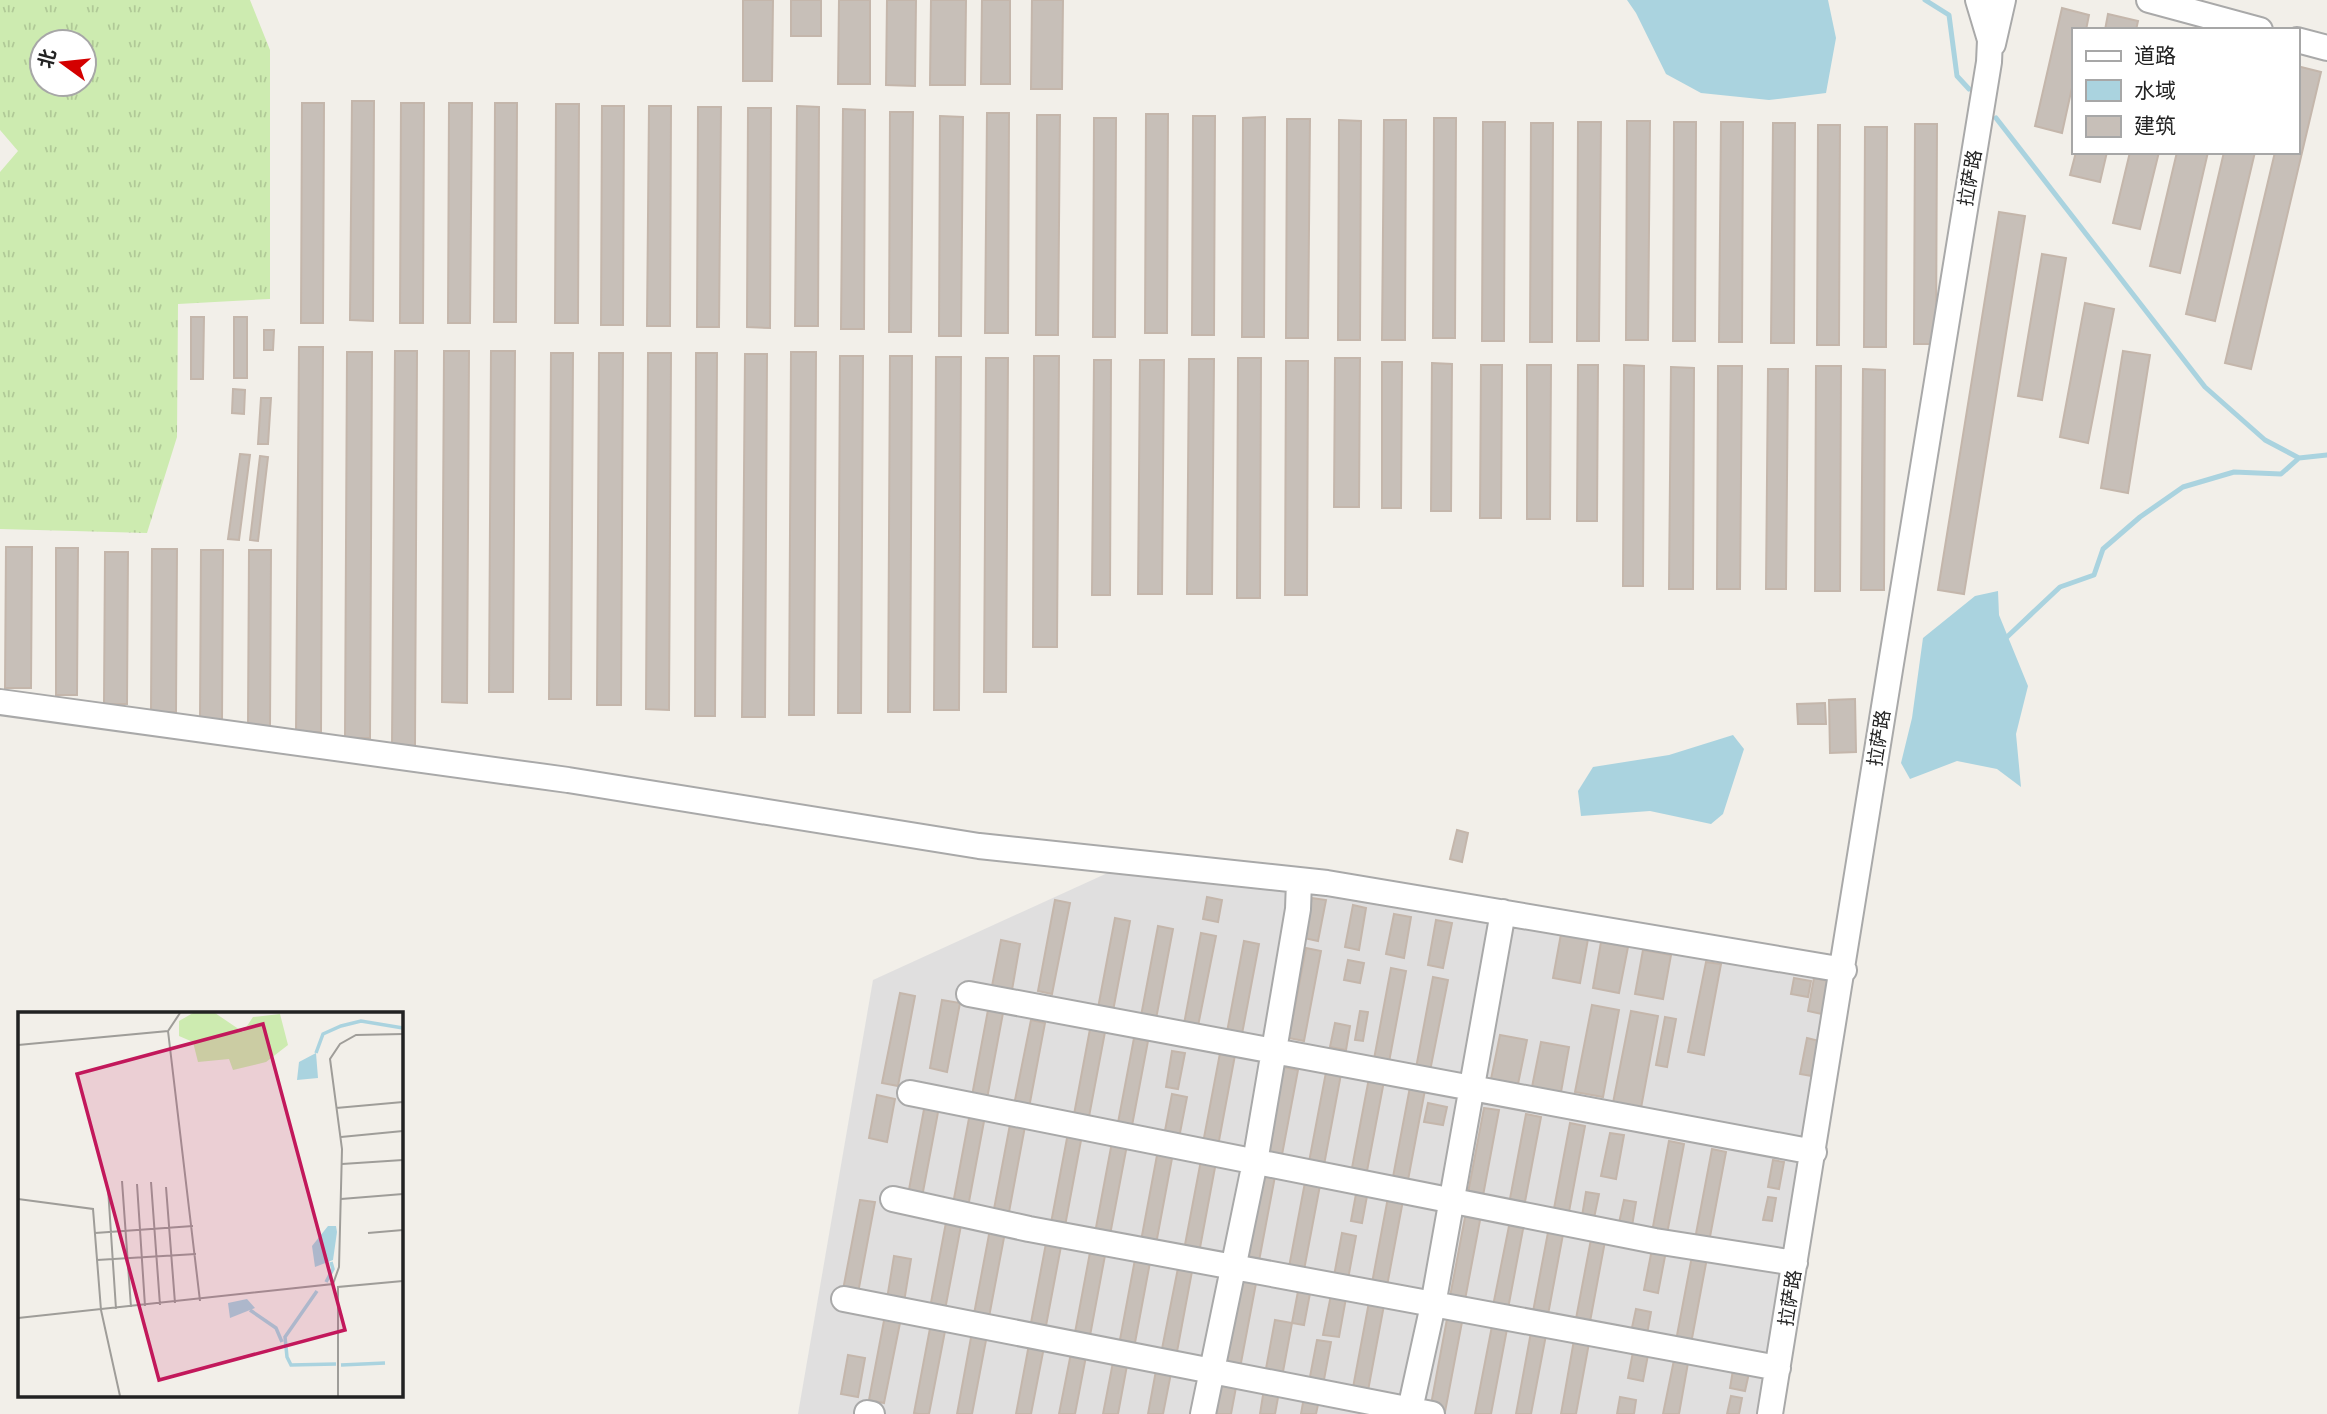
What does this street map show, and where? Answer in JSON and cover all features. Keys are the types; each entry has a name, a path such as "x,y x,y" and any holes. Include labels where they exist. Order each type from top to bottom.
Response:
{"street":[{"name":"拉萨路","path":"1978,0 1990,40 1989,62"},
{"name":"拉萨路","path":"1770,1414 1844,970 1938,357 1989,62 2003,0"},
{"path":"2149,0 2253,28"},
{"path":"2299,41 2327,48"},
{"path":"0,702 568,780 979,846 1327,883 1844,970"},
{"path":"1203,1414 1255,1162 1298,909 1299,881"},
{"path":"845,1299 1417,1412 1451,1200 1503,912"},
{"path":"969,994 1814,1152"},
{"path":"910,1093 1655,1241 1795,1263"},
{"path":"893,1199 1433,1306 1778,1368"}],"shaded area":[{"path":"1147,855 1839,960 1761,1414 798,1414 873,980"}],"green space":[{"path":"0,0 250,0 270,50 270,299 178,304 177,437 147,533 0,529 0,172 18,151 0,130"}],"water":[{"path":"1627,0 1828,0 1836,38 1826,93 1769,100 1701,93 1666,74"},
{"path":"1998,591 1999,615 2028,686 2016,734 2021,787 1997,769 1957,761 1910,779 1901,763 1912,718 1923,638 1975,596"},
{"path":"1733,735 1744,749 1723,814 1711,824 1650,811 1581,816 1578,791 1593,767 1669,755"}],"building":[{"path":"743,0 773,0 772,81 743,81"},
{"path":"791,0 821,0 821,36 791,36"},
{"path":"839,0 870,0 870,84 838,84"},
{"path":"887,0 916,0 915,86 886,85"},
{"path":"931,0 966,0 965,85 930,85"},
{"path":"982,0 1010,0 1010,84 981,84"},
{"path":"1032,0 1063,0 1062,89 1031,89"},
{"path":"2062,8 2089,15 2086,28 2072,28 2072,88 2062,133 2035,126"},
{"path":"2108,14 2138,21 2136,28 2105,28"},
{"path":"2299,66 2321,72 2251,369 2225,363 2275,154 2299,154"},
{"path":"352,101 374,101 373,321 350,320"},
{"path":"302,103 324,103 323,323 301,323"},
{"path":"401,103 424,103 423,323 400,323"},
{"path":"449,103 472,103 470,323 448,323"},
{"path":"495,103 517,103 516,322 494,322"},
{"path":"556,104 579,104 578,323 555,323"},
{"path":"602,106 624,106 623,325 601,325"},
{"path":"649,106 671,106 670,326 647,326"},
{"path":"797,106 819,107 818,326 795,326"},
{"path":"698,107 721,107 719,327 697,327"},
{"path":"748,108 771,108 770,328 747,327"},
{"path":"843,109 865,110 864,329 841,329"},
{"path":"890,112 913,112 911,332 889,332"},
{"path":"987,113 1009,113 1008,333 985,333"},
{"path":"1146,114 1168,114 1167,333 1145,333"},
{"path":"1037,115 1060,115 1058,335 1036,335"},
{"path":"940,116 963,117 961,336 939,336"},
{"path":"1193,116 1215,116 1214,335 1192,335"},
{"path":"1265,117 1264,337 1242,337 1243,118"},
{"path":"1094,118 1116,118 1115,337 1093,337"},
{"path":"1434,118 1456,118 1455,338 1433,338"},
{"path":"1287,119 1310,119 1308,338 1286,338"},
{"path":"1339,120 1361,121 1360,340 1338,340"},
{"path":"1384,120 1406,120 1405,340 1382,340"},
{"path":"1627,121 1650,121 1648,340 1626,340"},
{"path":"1483,122 1505,122 1504,341 1482,341"},
{"path":"1578,122 1601,122 1599,341 1577,341"},
{"path":"1674,122 1696,122 1695,341 1673,341"},
{"path":"1721,122 1743,122 1742,342 1719,342"},
{"path":"1531,123 1553,123 1552,342 1530,342"},
{"path":"1773,123 1795,123 1794,343 1771,343"},
{"path":"1915,124 1937,124 1936,344 1914,344"},
{"path":"1818,125 1840,125 1839,345 1817,345"},
{"path":"1865,127 1887,127 1886,347 1864,347"},
{"path":"2075,154 2107,154 2100,182 2070,175"},
{"path":"2130,154 2159,154 2140,229 2113,223"},
{"path":"2177,154 2208,154 2180,273 2150,266"},
{"path":"2224,154 2255,154 2215,321 2186,314"},
{"path":"1999,212 2025,216 1964,594 1938,590"},
{"path":"2042,254 2066,258 2042,400 2018,396"},
{"path":"2085,303 2114,309 2088,443 2060,437"},
{"path":"191,317 204,317 203,379 191,379"},
{"path":"234,317 247,317 247,378 234,378"},
{"path":"264,330 274,330 273,350 264,350"},
{"path":"299,347 323,347 321,732 296,732"},
{"path":"395,351 417,351 415,746 392,746"},
{"path":"444,351 469,351 467,703 442,702"},
{"path":"491,351 515,351 513,692 489,692"},
{"path":"2123,351 2150,355 2128,493 2101,488"},
{"path":"347,352 372,352 370,738 345,738"},
{"path":"791,352 816,352 814,715 789,715"},
{"path":"551,353 573,353 571,699 549,699"},
{"path":"599,353 623,353 621,705 597,705"},
{"path":"648,353 671,353 669,710 646,709"},
{"path":"696,353 717,353 715,716 695,716"},
{"path":"745,354 767,354 765,717 742,717"},
{"path":"840,356 863,356 861,713 838,713"},
{"path":"890,356 912,356 910,712 888,712"},
{"path":"1034,356 1059,356 1057,647 1033,647"},
{"path":"936,357 961,357 959,710 934,710"},
{"path":"986,358 1008,358 1006,692 984,692"},
{"path":"1238,358 1261,358 1260,598 1237,598"},
{"path":"1335,358 1360,358 1359,507 1334,507"},
{"path":"1189,359 1214,359 1212,594 1187,594"},
{"path":"1094,360 1111,360 1110,595 1092,595"},
{"path":"1140,360 1164,360 1162,594 1138,594"},
{"path":"1286,361 1308,361 1307,595 1285,595"},
{"path":"1382,362 1402,362 1401,508 1382,508"},
{"path":"1432,363 1452,364 1451,511 1431,511"},
{"path":"1481,365 1502,365 1501,518 1480,518"},
{"path":"1527,365 1551,365 1550,519 1527,519"},
{"path":"1578,365 1598,365 1597,521 1577,521"},
{"path":"1624,365 1644,366 1643,586 1623,586"},
{"path":"1718,366 1742,366 1740,589 1717,589"},
{"path":"1816,366 1841,366 1840,591 1815,591"},
{"path":"1671,367 1694,368 1693,589 1669,589"},
{"path":"1768,369 1788,369 1786,589 1766,589"},
{"path":"1863,369 1885,370 1884,590 1861,590"},
{"path":"233,389 245,390 244,414 232,413"},
{"path":"261,398 271,398 268,444 258,444"},
{"path":"240,454 250,455 239,540 228,539"},
{"path":"260,456 268,457 258,541 250,540"},
{"path":"6,547 32,547 31,688 5,688"},
{"path":"56,548 78,548 77,695 56,695"},
{"path":"152,549 177,549 176,712 151,712"},
{"path":"201,550 223,550 222,721 200,721"},
{"path":"249,550 271,550 270,726 248,726"},
{"path":"105,552 128,552 127,704 104,704"},
{"path":"1855,699 1856,752 1830,753 1829,700"},
{"path":"1825,703 1826,724 1798,724 1797,704"},
{"path":"1457,830 1468,833 1462,862 1450,859"},
{"path":"1207,897 1222,900 1218,922 1203,919"},
{"path":"1312,898 1326,900 1318,941 1304,938"},
{"path":"1055,900 1070,903 1052,994 1038,991"},
{"path":"1353,905 1366,908 1359,950 1345,947"},
{"path":"1394,914 1411,917 1404,958 1386,954"},
{"path":"1115,918 1130,921 1113,1011 1098,1008"},
{"path":"1436,920 1452,923 1443,968 1428,965"},
{"path":"1158,926 1173,929 1156,1019 1141,1016"},
{"path":"1201,933 1216,936 1198,1026 1184,1024"},
{"path":"1561,934 1588,939 1580,983 1553,978"},
{"path":"1001,940 1020,944 1012,990 992,986"},
{"path":"1244,941 1259,944 1242,1034 1227,1032"},
{"path":"1601,942 1628,947 1619,993 1593,988"},
{"path":"1306,948 1321,951 1304,1041 1289,1038"},
{"path":"1643,950 1671,955 1663,999 1635,994"},
{"path":"1348,960 1364,963 1360,983 1344,980"},
{"path":"1706,962 1721,964 1704,1055 1688,1052"},
{"path":"1391,968 1406,971 1389,1062 1374,1059"},
{"path":"1433,977 1448,980 1430,1071 1416,1068"},
{"path":"1794,978 1811,981 1808,997 1791,994"},
{"path":"1814,978 1828,981 1822,1014 1808,1011"},
{"path":"900,993 915,996 898,1086 882,1083"},
{"path":"942,1000 960,1003 947,1072 930,1068"},
{"path":"1592,1005 1619,1010 1603,1097 1575,1092"},
{"path":"988,1010 1003,1013 986,1104 971,1101"},
{"path":"1360,1011 1368,1012 1363,1041 1355,1040"},
{"path":"1631,1011 1658,1016 1641,1108 1613,1103"},
{"path":"1665,1017 1676,1019 1667,1067 1656,1065"},
{"path":"1031,1020 1045,1023 1028,1113 1013,1110"},
{"path":"1335,1023 1350,1026 1346,1050 1330,1047"},
{"path":"1090,1029 1105,1032 1088,1122 1073,1120"},
{"path":"1500,1035 1527,1040 1518,1084 1491,1079"},
{"path":"1134,1038 1148,1041 1131,1131 1117,1128"},
{"path":"1807,1038 1819,1041 1812,1076 1800,1074"},
{"path":"1541,1042 1569,1047 1561,1092 1532,1087"},
{"path":"1172,1051 1185,1053 1178,1089 1166,1087"},
{"path":"1220,1053 1235,1055 1218,1146 1203,1143"},
{"path":"1284,1067 1298,1070 1281,1160 1267,1157"},
{"path":"1326,1072 1341,1074 1324,1165 1309,1162"},
{"path":"1369,1078 1384,1081 1367,1171 1352,1168"},
{"path":"1410,1087 1425,1090 1408,1180 1393,1177"},
{"path":"1172,1094 1187,1097 1179,1138 1164,1136"},
{"path":"877,1095 895,1099 887,1142 869,1138"},
{"path":"1428,1103 1447,1107 1443,1125 1424,1122"},
{"path":"925,1104 939,1107 922,1197 908,1195"},
{"path":"1484,1108 1499,1110 1482,1201 1467,1198"},
{"path":"970,1113 985,1116 968,1207 953,1204"},
{"path":"1526,1114 1541,1117 1524,1207 1509,1204"},
{"path":"1011,1119 1026,1121 1009,1212 994,1209"},
{"path":"1570,1123 1585,1126 1568,1217 1553,1214"},
{"path":"1068,1133 1082,1135 1065,1226 1051,1223"},
{"path":"1610,1133 1624,1135 1616,1179 1601,1176"},
{"path":"1669,1141 1684,1144 1667,1234 1652,1232"},
{"path":"1112,1142 1127,1145 1110,1235 1095,1233"},
{"path":"1712,1149 1726,1152 1709,1242 1695,1239"},
{"path":"1158,1150 1173,1153 1156,1244 1141,1241"},
{"path":"1201,1160 1216,1162 1199,1253 1184,1250"},
{"path":"1773,1160 1784,1162 1779,1189 1768,1187"},
{"path":"1261,1168 1276,1171 1259,1261 1244,1258"},
{"path":"1306,1177 1321,1180 1304,1270 1289,1267"},
{"path":"1389,1192 1404,1195 1387,1286 1372,1283"},
{"path":"1586,1192 1599,1194 1594,1218 1582,1216"},
{"path":"1356,1194 1367,1196 1362,1223 1351,1221"},
{"path":"1768,1197 1776,1198 1772,1221 1763,1220"},
{"path":"860,1200 875,1202 858,1293 843,1290"},
{"path":"1624,1200 1636,1202 1632,1226 1619,1223"},
{"path":"1466,1212 1481,1215 1464,1305 1449,1302"},
{"path":"947,1217 962,1220 945,1310 930,1308"},
{"path":"1510,1221 1524,1224 1507,1314 1492,1311"},
{"path":"991,1224 1006,1227 989,1317 974,1314"},
{"path":"1549,1227 1564,1229 1547,1320 1532,1317"},
{"path":"1342,1233 1356,1236 1348,1279 1334,1276"},
{"path":"1592,1234 1606,1236 1589,1327 1575,1324"},
{"path":"1047,1238 1062,1241 1045,1331 1030,1328"},
{"path":"1091,1247 1106,1250 1089,1341 1074,1338"},
{"path":"1652,1249 1666,1251 1658,1293 1644,1290"},
{"path":"1136,1254 1151,1257 1134,1348 1119,1345"},
{"path":"894,1256 911,1259 904,1302 887,1299"},
{"path":"1692,1256 1707,1258 1690,1349 1675,1346"},
{"path":"1179,1263 1193,1266 1176,1357 1161,1354"},
{"path":"1242,1275 1257,1278 1240,1368 1225,1365"},
{"path":"1299,1286 1311,1288 1304,1325 1292,1323"},
{"path":"1331,1295 1346,1298 1339,1337 1323,1335"},
{"path":"1369,1302 1384,1305 1367,1396 1352,1393"},
{"path":"1636,1309 1651,1312 1646,1340 1630,1337"},
{"path":"886,1310 902,1313 884,1403 869,1400"},
{"path":"1447,1319 1462,1322 1445,1412 1430,1410"},
{"path":"1275,1320 1292,1323 1282,1377 1265,1374"},
{"path":"931,1323 946,1326 929,1414 918,1414 914,1413"},
{"path":"1492,1326 1507,1329 1491,1414 1475,1414"},
{"path":"972,1332 987,1335 972,1414 957,1414"},
{"path":"1531,1332 1546,1335 1531,1414 1516,1414"},
{"path":"1030,1339 1045,1342 1031,1414 1016,1414"},
{"path":"1317,1340 1331,1342 1323,1385 1309,1382"},
{"path":"1574,1340 1589,1343 1576,1414 1561,1414"},
{"path":"1072,1348 1087,1351 1075,1414 1059,1414"},
{"path":"1633,1352 1648,1355 1643,1381 1628,1378"},
{"path":"848,1355 865,1358 858,1397 841,1394"},
{"path":"1114,1357 1128,1360 1118,1414 1103,1414"},
{"path":"1674,1360 1688,1363 1679,1414 1663,1414"},
{"path":"1157,1365 1172,1368 1163,1414 1148,1414"},
{"path":"1733,1370 1749,1373 1745,1391 1730,1388"},
{"path":"1222,1379 1237,1382 1231,1414 1215,1414"},
{"path":"1264,1389 1279,1392 1275,1414 1260,1414"},
{"path":"1731,1396 1742,1398 1739,1414 1727,1414"},
{"path":"1304,1397 1319,1400 1316,1414 1301,1414"},
{"path":"1620,1397 1636,1400 1634,1414 1617,1414"}],"waterway":[{"path":"1925,0 1949,15 1957,76 1969,89"},
{"path":"1996,118 2205,387 2265,440 2299,458 2327,455"},
{"path":"2007,637 2060,587 2094,575 2103,549 2140,517 2183,487 2234,472 2281,474 2299,458"}]}
